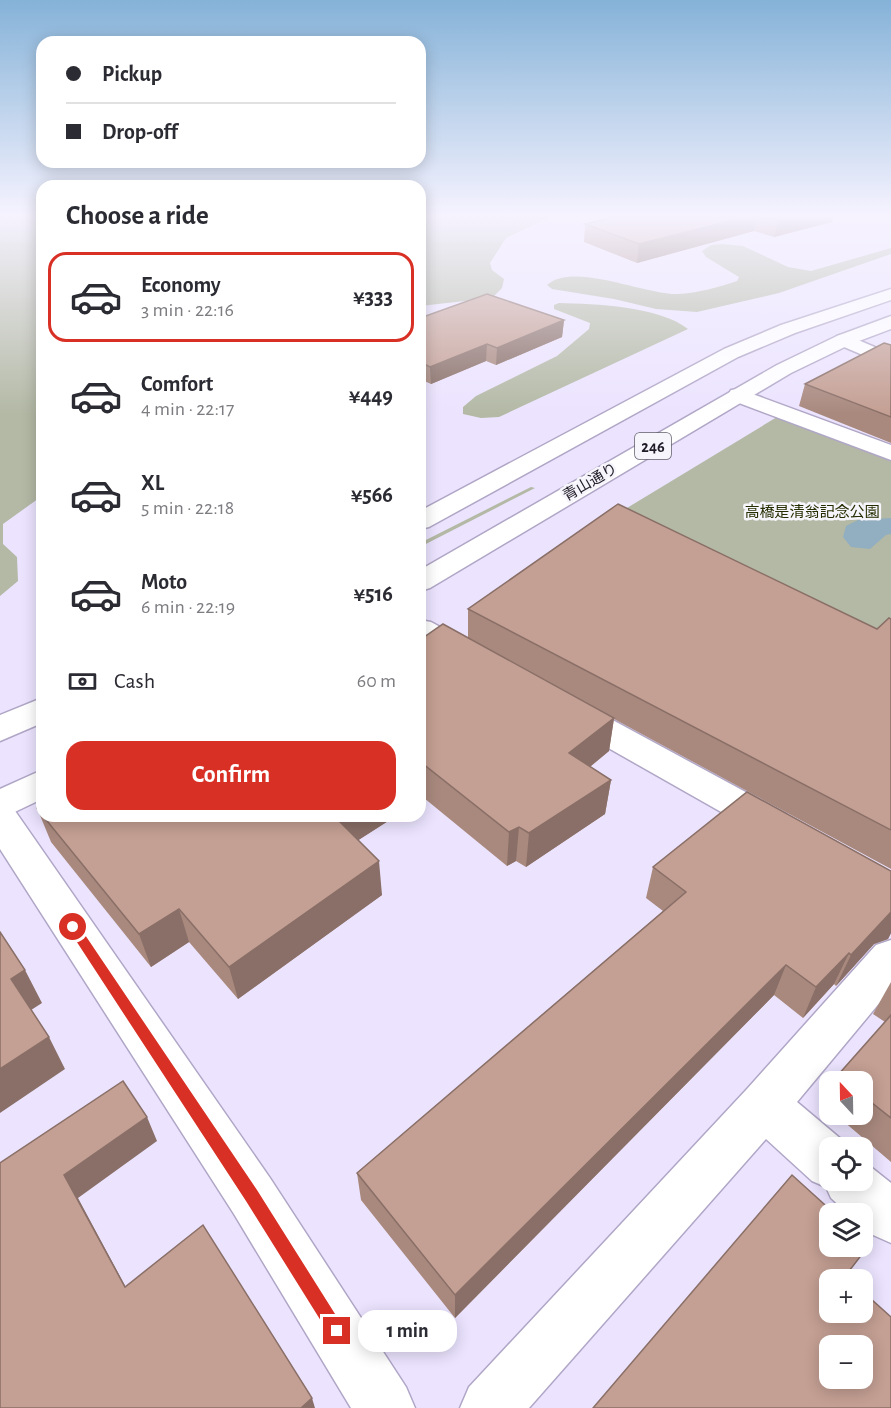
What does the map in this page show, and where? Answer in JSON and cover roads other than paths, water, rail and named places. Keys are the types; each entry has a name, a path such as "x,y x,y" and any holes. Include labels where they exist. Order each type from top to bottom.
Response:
{"main road":[{"name":"246","path":"426,518 739,349 891,294"},
{"name":"青山通り","path":"426,578 784,369 844,340 891,322"},
{"path":"844,340 891,361"},
{"path":"739,395 891,453"},
{"path":"426,632 500,673"},
{"path":"541,695 797,837"},
{"path":"0,729 36,712"},
{"path":"0,805 36,786"},
{"path":"0,818 252,1196 385,1408"},
{"path":"490,1408 764,1105 891,958"},
{"path":"764,1105 819,1153"},
{"path":"861,1191 891,1217"}],"water":[{"path":"891,518 891,534 886,535 870,549 851,547 843,537 846,526 858,520"}],"park label":[{"name":"高橋是清翁記念公園","path":"812,512"}]}
